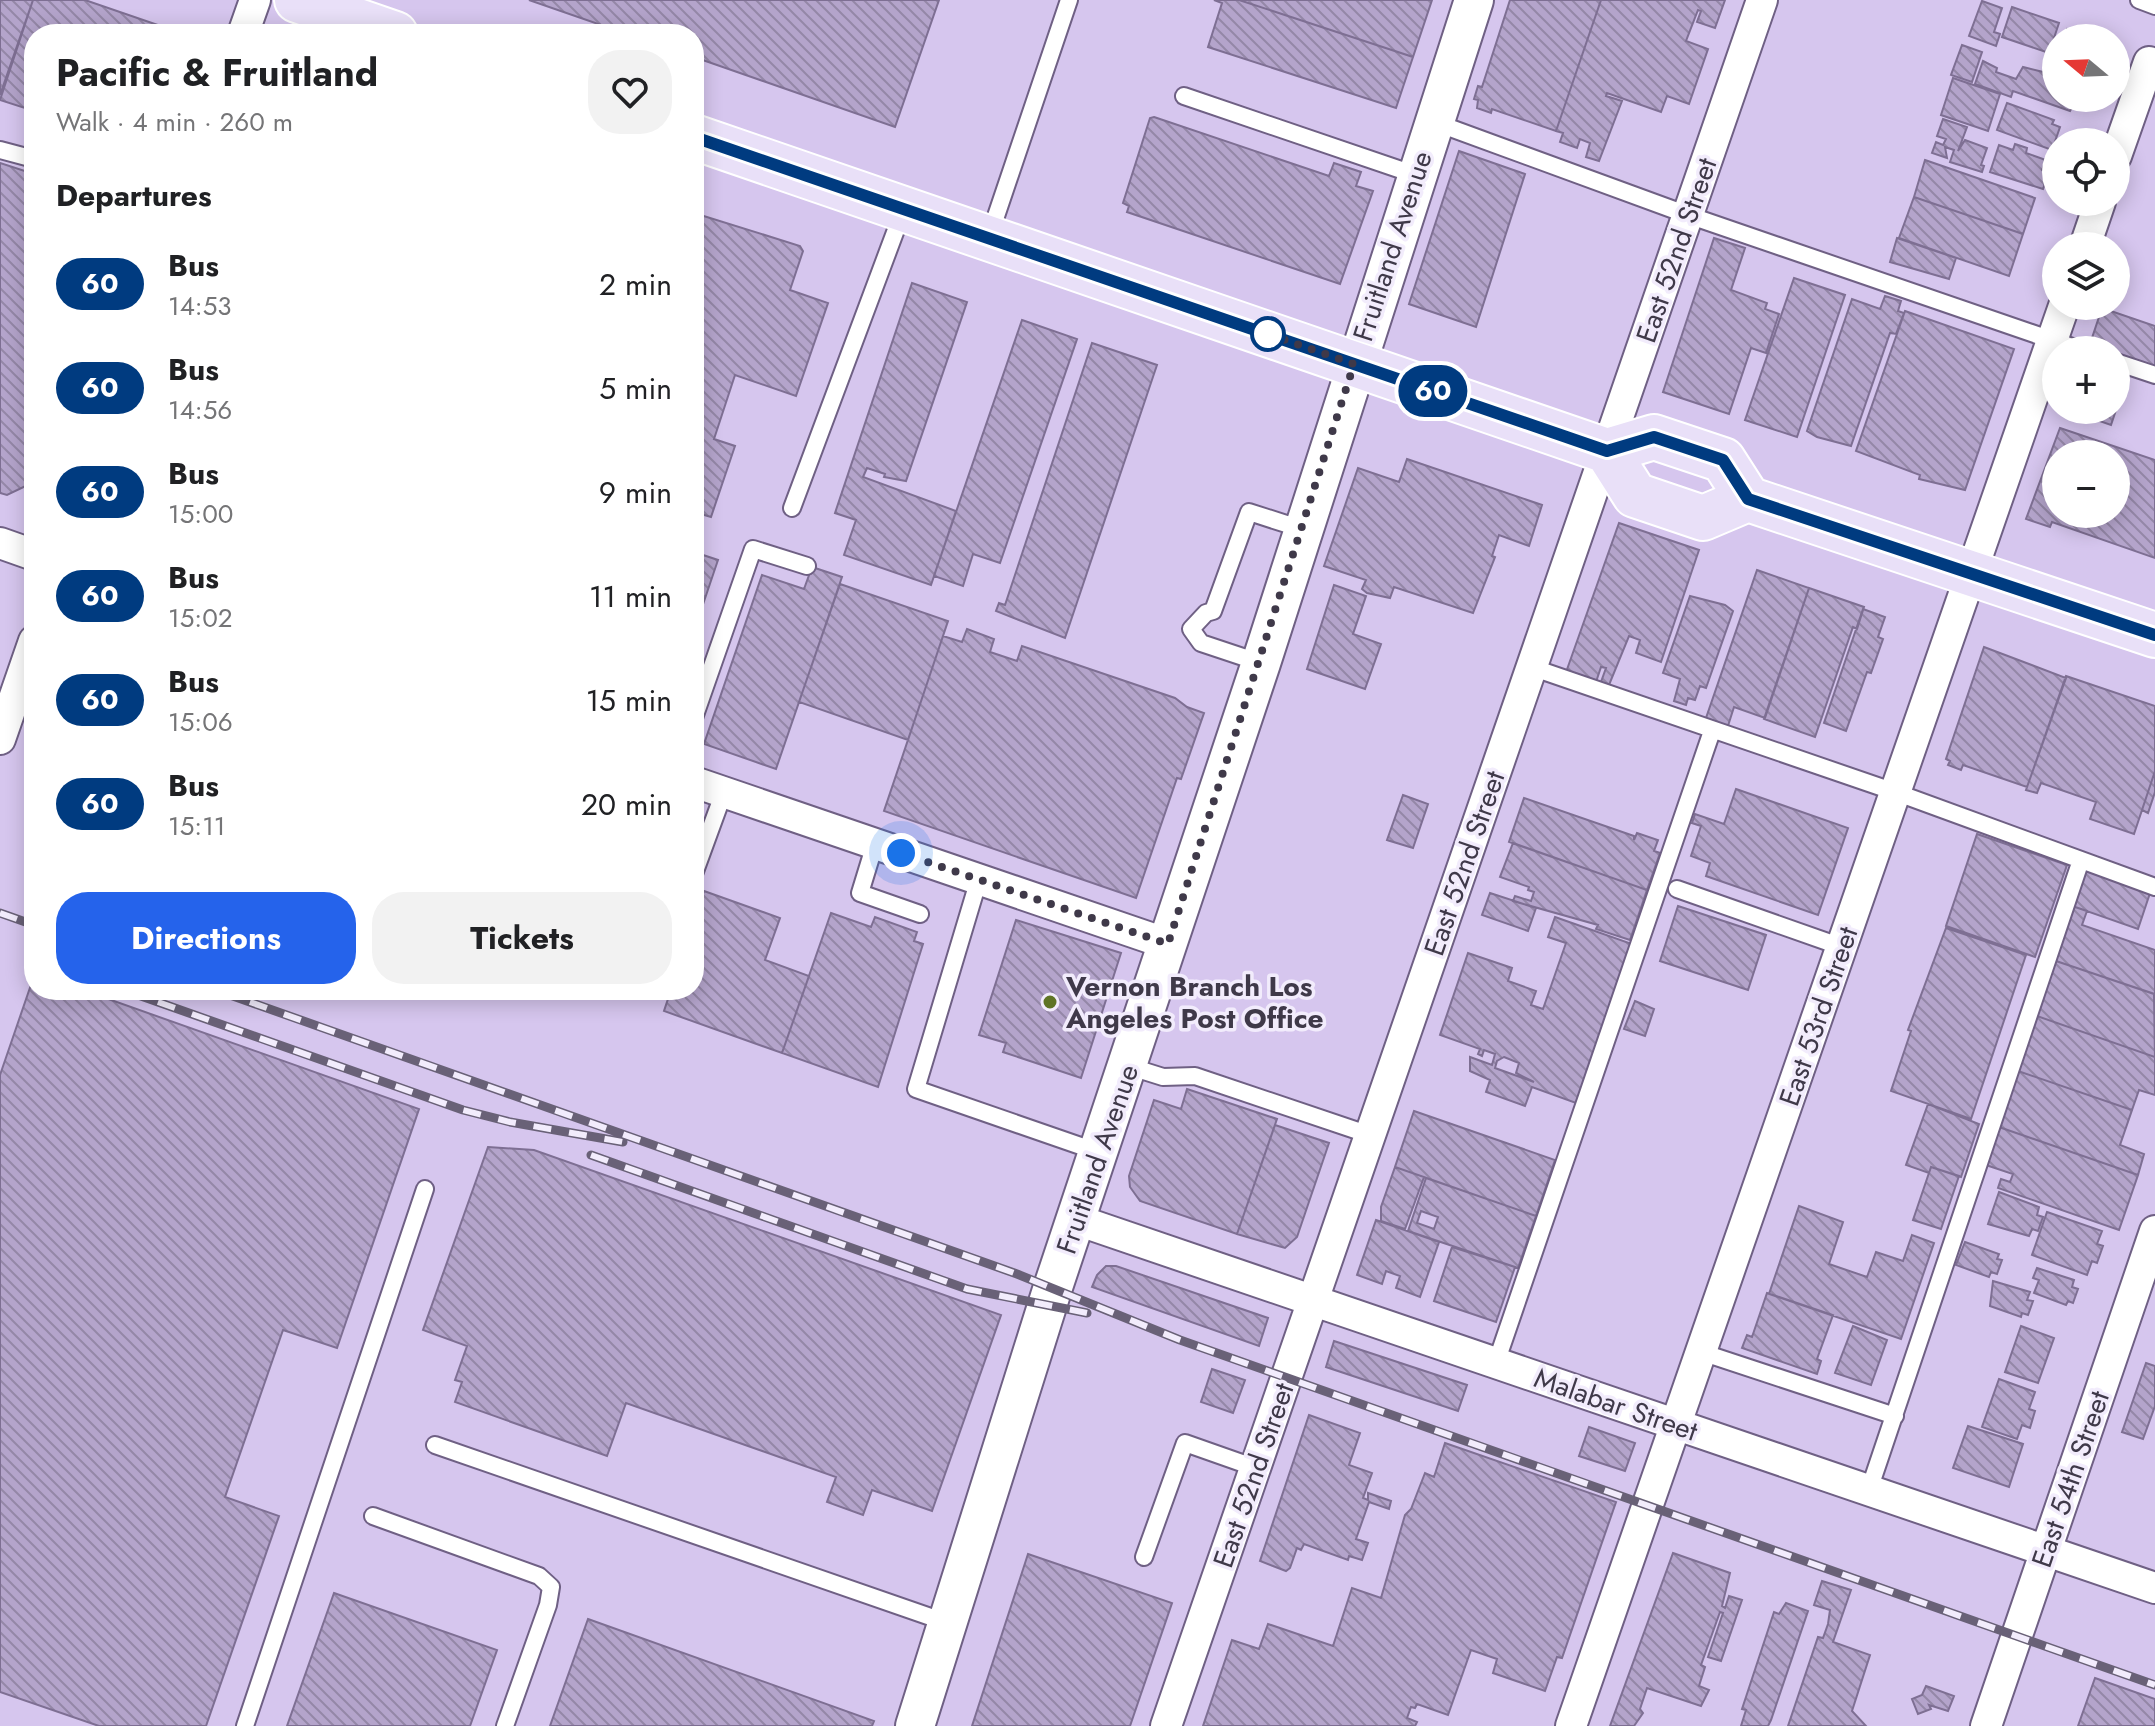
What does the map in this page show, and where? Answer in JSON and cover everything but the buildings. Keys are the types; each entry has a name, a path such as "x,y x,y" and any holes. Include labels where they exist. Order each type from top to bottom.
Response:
{"main road":[{"path":"297,0 366,24"},
{"path":"704,140 1607,451 1654,437 1723,460 1748,499 2155,635"},
{"path":"1607,451 1635,495 1703,518 1748,499"}],"street":[{"path":"247,24 255,0"},
{"name":"Fruitland Avenue","path":"915,1726 1099,1152 1261,663 1432,121 1474,0"},
{"name":"East 52nd Street","path":"1166,1726 1762,0"},
{"path":"2126,128 2149,62"},
{"name":"East 53rd Street","path":"1571,1726 2042,369"},
{"path":"0,543 24,551"},
{"path":"0,739 24,670"},
{"path":"704,785 1168,944"},
{"name":"Malabar Street","path":"1077,1220 2155,1588"},
{"name":"East 54th Street","path":"1986,1726 2155,1231"}],"lane":[{"path":"989,238 1069,0"},
{"path":"2139,0 2155,6"},
{"path":"1184,96 1416,175"},
{"path":"1432,121 1688,215 2042,337"},
{"path":"0,150 24,156"},
{"path":"792,508 904,209"},
{"path":"2130,367 2155,375"},
{"path":"1261,663 1201,643 1191,629 1206,613 1213,611 1249,512 1302,529"},
{"path":"704,689 753,549 807,566"},
{"path":"1531,667 1895,792 2155,887"},
{"path":"1496,1363 1712,731"},
{"path":"704,847 724,792"},
{"path":"875,844 860,893 920,914"},
{"path":"1869,1490 2081,860"},
{"path":"979,879 916,1089 1099,1152"},
{"path":"1677,889 1842,947"},
{"path":"1128,1066 1163,1077 1195,1076 1370,1135"},
{"path":"245,1726 425,1189"},
{"path":"1701,1352 1895,1416"},
{"path":"1144,1557 1185,1443 1256,1468"},
{"path":"435,1445 948,1623"},
{"path":"373,1516 539,1576 551,1587 548,1605 505,1726"}],"railway":[{"path":"0,913 24,921"},
{"path":"152,1000 463,1110 510,1122 623,1142"},
{"path":"244,1000 1017,1274 1180,1340 2155,1685"},
{"path":"591,1155 967,1289 1087,1313"}],"bus line":[{"name":"60","path":"704,140 1607,451 1654,437 1723,460 1748,499 2155,635"}],"place":[{"name":"Vernon Branch Los Angeles Post Office","path":"1050,1002"}],"route":[{"path":"901,853 1168,944 1261,663 1354,364 1268,334"}]}
